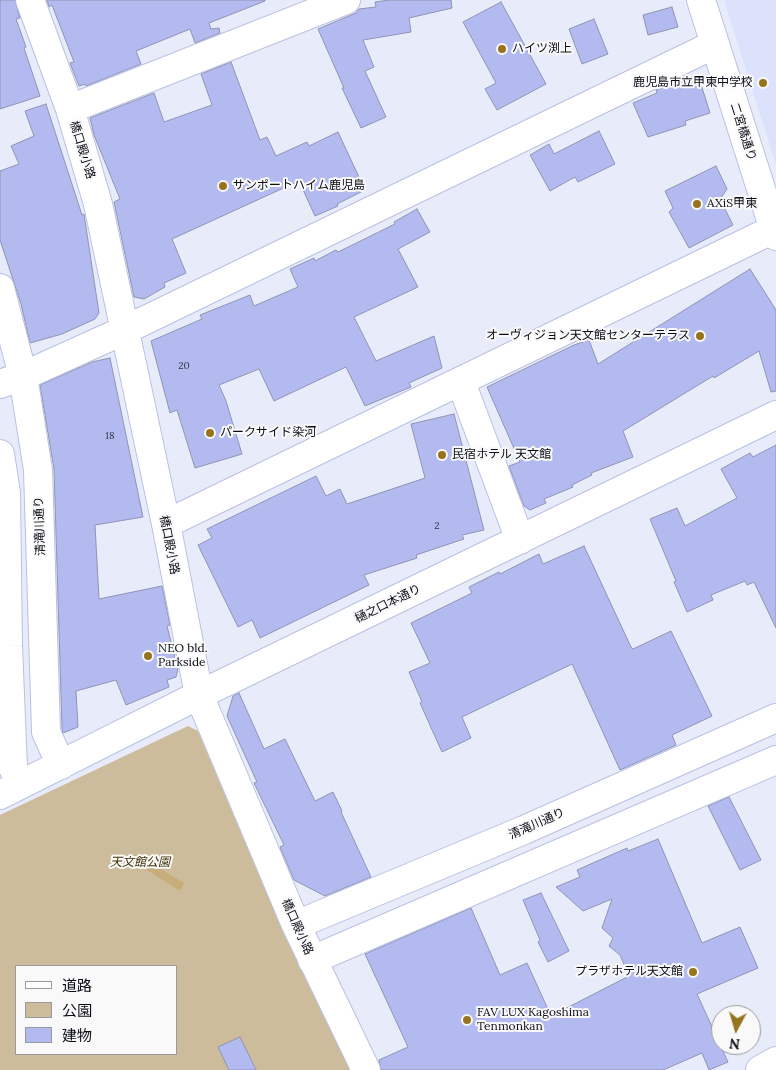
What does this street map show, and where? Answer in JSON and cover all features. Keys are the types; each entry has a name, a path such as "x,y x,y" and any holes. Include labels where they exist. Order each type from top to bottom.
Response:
{"street":[{"name":"橋口殿小路","path":"30,0 70,109 98,204 166,524 199,695 296,926 366,1070"},
{"path":"70,109 346,0"},
{"name":"二宮橋通り","path":"701,0 775,231"},
{"path":"12,380 125,330 715,44"},
{"path":"166,524 775,231"},
{"name":"清滝川通り","path":"0,288 12,380 38,470 46,732 61,765"},
{"path":"461,382 520,540"},
{"name":"樋之口本通り","path":"11,790 199,695 776,415"},
{"path":"0,454 6,493 8,646 13,768 11,790"},
{"name":"清滝川通り","path":"296,926 524,830 776,718"},
{"path":"727,740 740,776"},
{"path":"312,960 776,760"},
{"path":"524,830 537,863"},
{"path":"760,1070 776,1061"}],"shaded area":[{"name":"鹿児島市立甲東中学校","path":"724,0 776,0 776,165"},
{"path":"136,854 184,883 180,891 132,860"}],"green space":[{"name":"天文館公園","path":"188,726 198,731 283,932 350,1070 0,1070 0,815"}],"building":[{"path":"0,0 15,0 20,18 16,19 40,96 0,109"},
{"path":"47,0 265,1 209,23 211,29 219,28 220,33 195,43 190,29 136,51 141,64 86,86 85,84 79,86 70,63 74,62 52,5 49,7"},
{"path":"389,0 451,0 452,8 409,18 411,32 363,40 374,67 365,71 386,117 361,128 318,29 356,13 359,9 376,7 375,2"},
{"name":"ハイツ渕上","path":"501,2 546,84 497,110 485,89 496,83 463,22"},
{"path":"672,7 678,27 648,35 643,15"},
{"path":"594,19 608,54 582,64 569,29"},
{"path":"231,62 260,140 267,137 276,156 307,142 309,146 338,132 365,190 337,204 338,206 315,216 299,181 172,239 186,273 164,283 165,287 144,299 134,297 114,202 120,199 94,135 90,118 154,93 164,122 212,105 201,74"},
{"path":"698,75 710,113 685,121 686,125 648,137 633,103 657,93 656,90 680,82 679,80"},
{"path":"46,104 82,215 84,214 99,313 95,319 62,334 30,343 21,304 0,240 0,171 19,164 11,146 34,136 25,111"},
{"path":"599,131 615,164 578,182 575,177 550,191 530,155 549,144 554,154"},
{"name":"AXiS甲東","path":"716,166 727,189 720,199 733,225 689,248 669,212 673,208 665,191"},
{"path":"417,209 430,232 398,249 418,287 354,317 376,361 434,336 442,368 409,383 411,387 365,406 346,367 274,401 259,369 219,385 226,401 242,454 195,468 177,410 170,413 151,341 202,319 200,315 250,295 254,306 298,287 290,269 314,258 315,261 336,250 338,252 395,224 394,222"},
{"path":"750,269 776,310 776,391 771,392 759,351 714,378 713,376 623,431 633,457 591,473 592,475 572,485 573,487 544,499 546,503 530,510 524,506 509,466 520,462 487,387 574,345 589,340 598,364"},
{"path":"110,358 143,517 95,525 99,599 162,586 170,625 167,626 178,669 176,677 167,680 169,687 126,705 116,680 76,691 78,727 63,733 54,469 40,385 92,362"},
{"path":"454,414 484,530 462,535 464,539 416,555 417,558 364,575 369,585 260,638 252,620 238,627 198,545 212,538 207,529 316,476 326,496 340,489 347,504 425,478 411,424"},
{"path":"776,445 776,628 754,582 747,585 745,581 711,595 713,600 687,612 650,519 677,508 685,526 737,498 721,469 750,453 753,457"},
{"path":"584,546 631,647 633,649 671,631 712,716 672,735 676,745 620,770 572,664 462,717 471,738 442,752 420,703 422,702 409,672 430,663 411,623 472,593 469,587 539,554 543,564"},
{"path":"239,693 264,749 285,739 315,801 333,792 371,877 325,896 294,880 280,847 284,845 254,783 257,782 227,716 233,696"},
{"path":"729,797 761,860 740,870 708,806"},
{"path":"658,839 702,943 740,927 758,968 697,994 711,1025 711,1055 725,1055 728,1062 709,1070 702,1053 663,1070 381,1070 379,1060 408,1047 365,954 471,908 500,975 527,963 551,1016 629,976 620,955 609,946 613,938 602,928 612,899 583,911 556,887 580,877 577,870 627,848 628,851"},
{"path":"541,893 569,951 548,962 538,942 540,940 523,900"},
{"path":"240,1037 256,1070 229,1070 218,1047"}],"place":[{"name":"ハイツ渕上","path":"502,49"},
{"name":"鹿児島市立甲東中学校","path":"763,83"},
{"name":"サンポートハイム鹿児島","path":"223,186"},
{"name":"AXiS甲東","path":"697,204"},
{"name":"オーヴィジョン天文館センターテラス","path":"700,336"},
{"name":"パークサイド染河","path":"210,433"},
{"name":"民宿ホテル 天文館","path":"442,455"},
{"name":"NEO bld. Parkside","path":"148,656"},
{"name":"プラザホテル天文館","path":"693,972"},
{"name":"FAV LUX Kagoshima Tenmonkan","path":"467,1020"}]}
